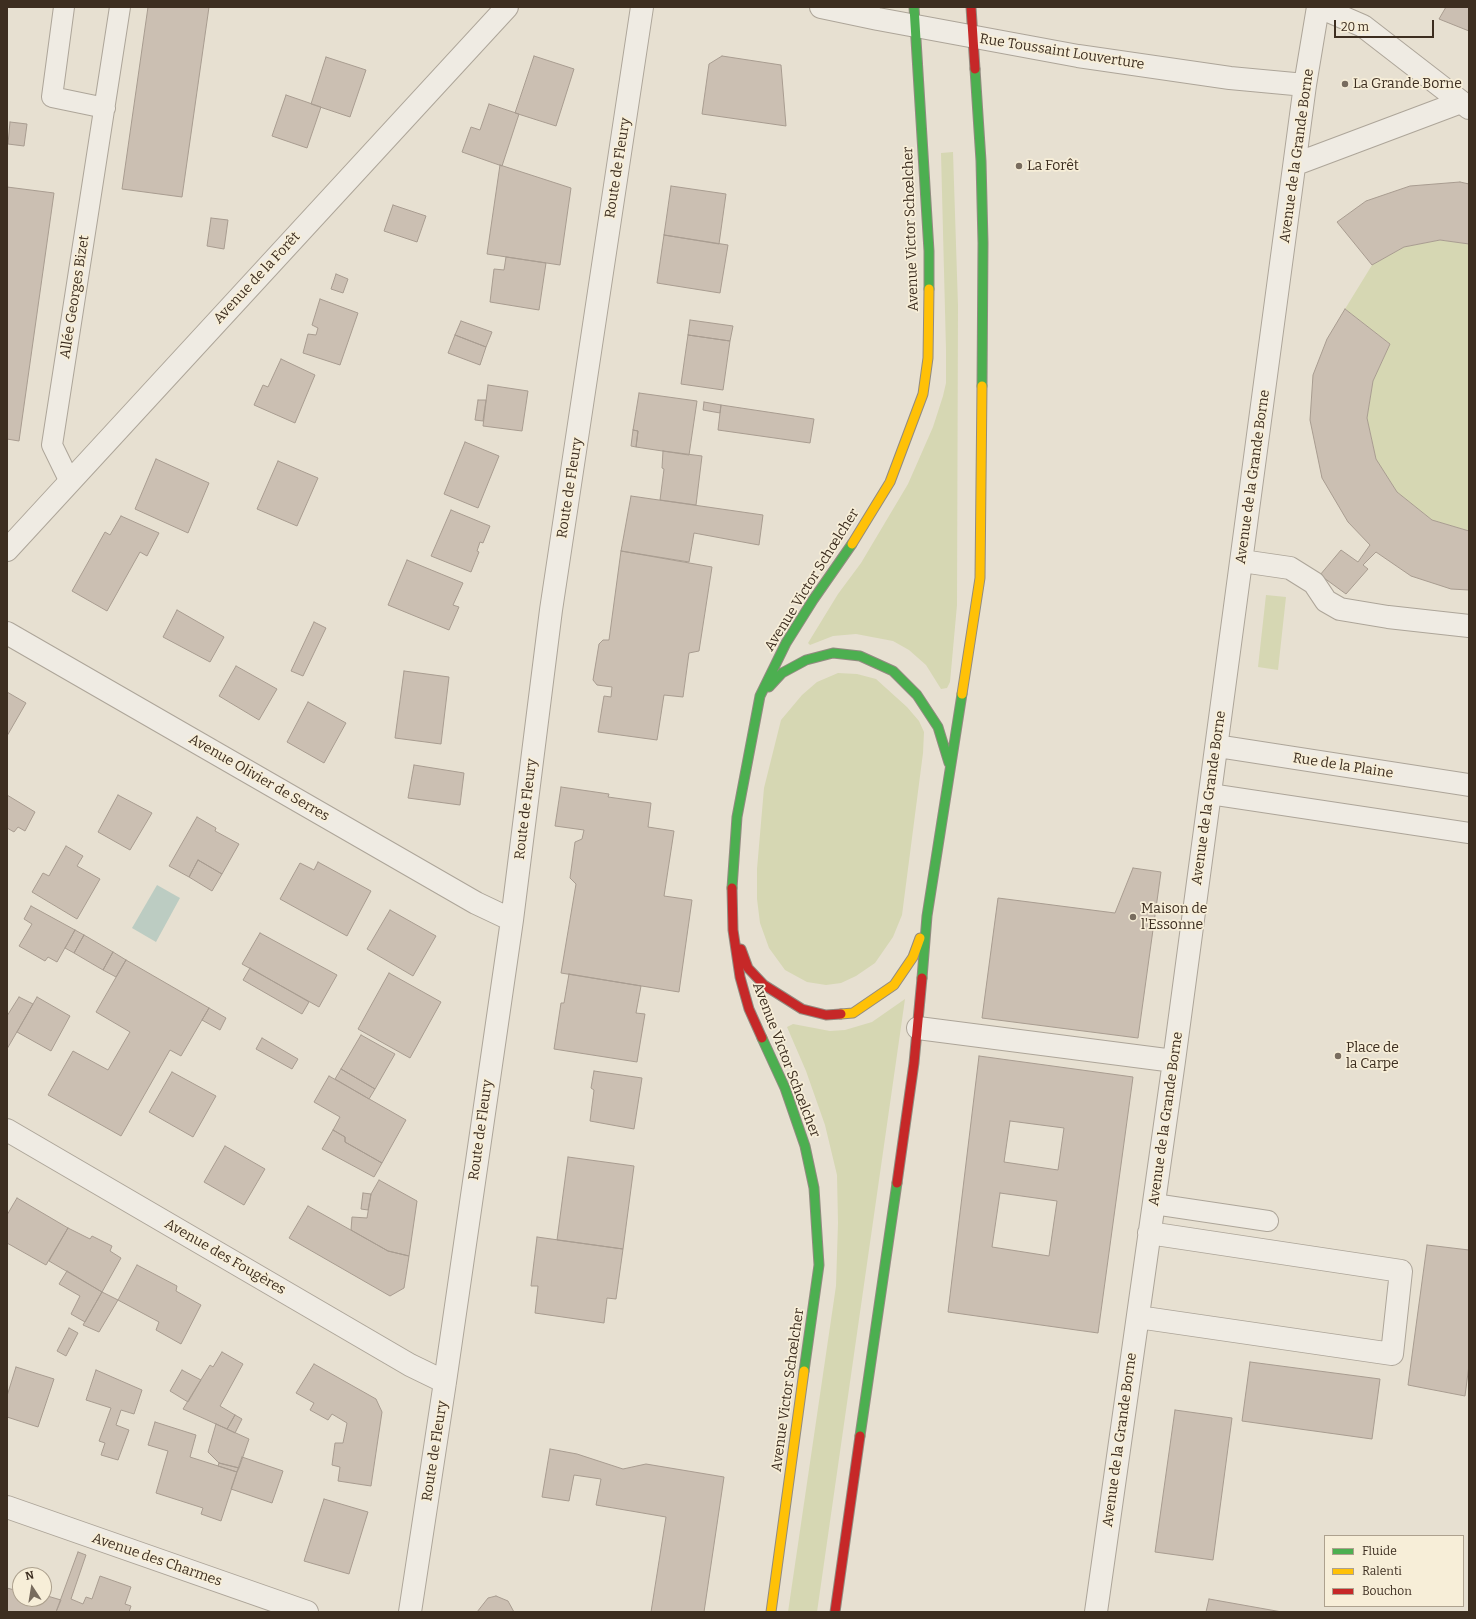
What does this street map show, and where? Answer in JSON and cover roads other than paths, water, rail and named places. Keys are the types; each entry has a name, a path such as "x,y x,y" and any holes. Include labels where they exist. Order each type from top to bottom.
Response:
{"main road":[{"path":"835,1612 918,1028 927,916 980,578 983,243 981,161 971,7"},
{"name":"Avenue Victor Schœlcher","path":"771,1612 819,1265 814,1188 805,1146 785,1088 749,1009 740,977 733,930 732,879 737,817 760,696 786,643 813,600 857,537 890,482 922,394 928,358 929,251 915,17"},
{"path":"760,696 782,673 806,660 833,653 860,656 893,671 917,695 938,728 950,770"},
{"path":"733,930 748,968 764,985 802,1009 826,1015 853,1013 874,1000 894,984 913,957 927,916"}],"street":[{"name":"Avenue de la Forêt","path":"7,550 507,7"},
{"name":"Route de Fleury","path":"410,1612 512,920 552,610 642,7"},
{"name":"Rue Toussaint Louverture","path":"821,7 915,17 974,37 1078,56 1230,78 1306,85"},
{"name":"Avenue de la Grande Borne","path":"1096,1612 1174,1061 1306,85 1319,7"},
{"path":"1319,7 1363,26 1465,105"},
{"path":"1296,164 1465,105"},
{"path":"1242,561 1290,568 1314,583 1326,601 1340,609 1388,617 1469,626"},
{"name":"Avenue Olivier de Serres","path":"7,633 476,903 512,920"},
{"name":"Rue de la Plaine","path":"1217,746 1469,786"},
{"path":"918,1028 1174,1061"},
{"name":"Avenue des Fougères","path":"7,1130 404,1361 445,1382"},
{"path":"1138,1317 1392,1354 1401,1271 1149,1233"},
{"name":"Avenue des Charmes","path":"7,1507 307,1612"}],"lane":[{"path":"64,7 52,97 105,108"},
{"name":"Allée Georges Bizet","path":"70,482 52,445 120,7"},
{"path":"1210,794 1469,833"},
{"path":"1154,1204 1268,1221"}],"place":[{"name":"La Grande Borne","path":"1345,84"},
{"name":"La Forêt","path":"1019,166"},
{"name":"Maison de l'Essonne","path":"1133,917"},
{"name":"Place de la Carpe","path":"1338,1056"}]}
